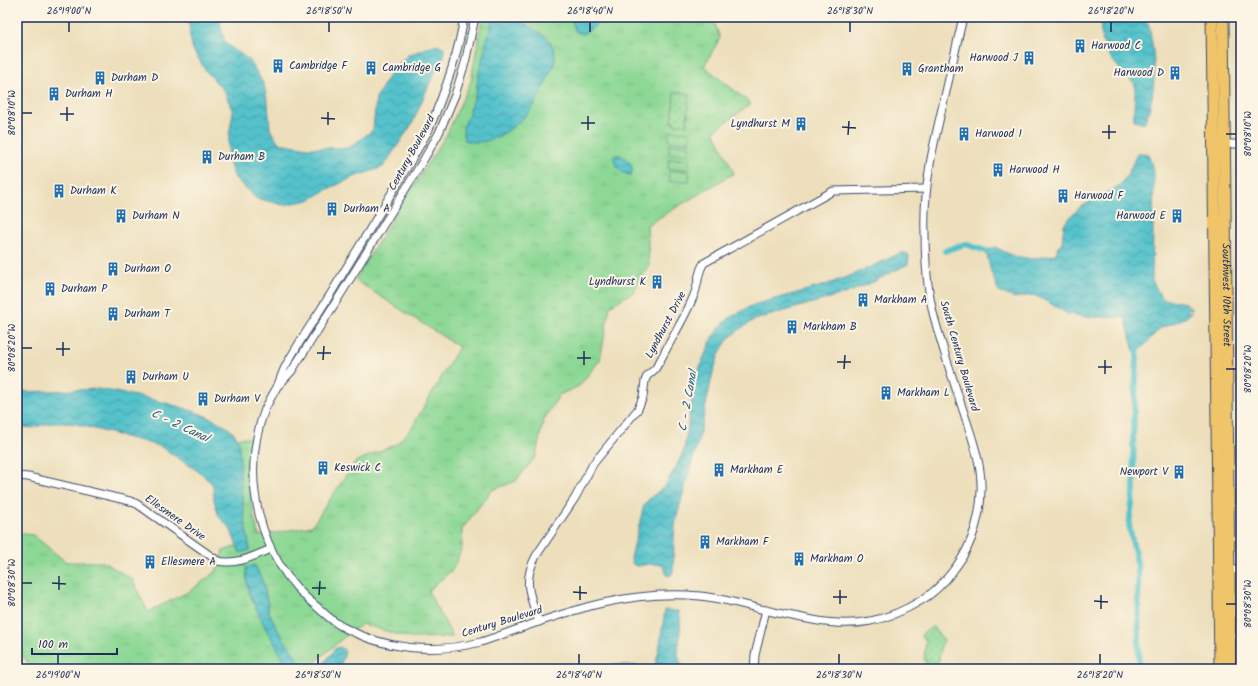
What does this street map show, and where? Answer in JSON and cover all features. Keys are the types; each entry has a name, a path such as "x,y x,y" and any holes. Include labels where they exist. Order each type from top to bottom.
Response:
{"main road":[{"name":"Southwest 10th Street","path":"1212,17 1218,144 1224,570 1230,669"},
{"name":"Southwest 10th Street","path":"1218,144 1223,17"},
{"name":"Southwest 10th Street","path":"1220,669 1224,570"}],"street":[{"name":"Century Boulevard","path":"464,17 455,60 445,91 429,129 284,368 262,418 256,444 254,465 254,485 257,506 262,528 271,549 286,574 309,600 340,625 357,633 391,645 418,649 464,646 481,642 588,606 644,595 699,596 736,602 829,623 844,624"},
{"name":"Century Boulevard","path":"276,388 291,372 439,133 455,95 465,63 474,17"},
{"name":"South Century Boulevard","path":"844,624 870,622 885,618 903,611 928,597 958,565 970,542 978,517 981,493 980,470 933,311 924,232 926,189 932,150 963,17"},
{"path":"1218,144 1241,144"},
{"name":"Lyndhurst Drive","path":"539,622 528,585 528,575 531,565 575,498 593,464 638,408 643,397 647,376 655,369 660,361 692,300 697,288 699,270 704,263 833,191 926,189"},
{"name":"Ellesmere Drive","path":"17,476 138,504 218,561 227,563 237,562 271,549"},
{"path":"1224,570 1241,570"},
{"path":"754,669 756,649 766,610"}],"green space":[{"path":"482,17 715,17 713,19 720,38 704,66 751,104 714,131 734,173 647,225 649,265 633,292 610,306 600,360 579,386 559,395 543,421 536,456 516,481 492,490 462,529 462,548 453,569 428,591 453,637 410,638 362,624 307,669 34,669 17,650 17,533 33,535 66,562 103,562 132,579 148,612 188,592 216,572 223,551 249,542 244,522 236,438 250,438 249,486 254,518 259,536 312,526 355,462 396,444 411,429 459,347 355,280 402,203 447,134 471,81"},
{"path":"674,92 689,93 687,125 672,123"},
{"path":"669,131 689,132 689,142 669,141"},
{"path":"669,144 689,145 689,154 669,154"},
{"path":"669,159 689,159 689,169 668,169"},
{"path":"669,171 689,171 689,181 669,181"},
{"path":"933,626 944,641 941,647 939,661 935,667 931,668 925,660 926,641 921,635"}],"water":[{"path":"186,17 220,17 220,24 225,43 250,61 264,85 268,104 270,129 279,143 308,148 349,148 373,130 376,99 391,71 408,55 434,45 444,47 444,56 433,75 412,124 383,167 354,177 309,200 283,205 256,198 235,178 228,160 229,136 233,112 225,92 206,71 193,50 189,23"},
{"path":"495,17 514,18 540,33 550,42 554,50 555,60 534,105 521,120 504,133 494,138 474,142 465,140 463,128 476,92 479,72 492,21"},
{"path":"571,17 601,17 595,26 583,34 575,31"},
{"path":"1101,17 1145,17 1150,29 1154,59 1154,81 1151,103 1144,123 1134,120 1135,84 1109,55 1102,38"},
{"path":"1137,154 1148,154 1154,172 1152,280 1162,299 1186,303 1192,309 1187,309 1187,312 1192,312 1187,317 1159,329 1139,351 1138,339 1134,351 1125,317 1087,317 1068,314 1034,295 1015,298 999,292 991,272 986,251 995,247 1013,256 1032,259 1054,255 1062,243 1064,224 1080,207 1119,186 1128,174"},
{"path":"619,155 630,163 632,168 631,175 621,172 617,167 614,157"},
{"path":"901,253 907,253 909,256 908,264 869,284 847,293 754,320 729,338 720,352 713,372 699,438 676,519 673,572 671,575 667,576 663,566 652,564 636,566 632,563 631,558 644,505 664,487 684,450 695,381 713,337 720,327 728,319 753,305 822,286 855,274"},
{"path":"98,389 131,395 197,412 216,420 230,430 239,443 240,474 250,550 240,553 230,528 219,517 214,500 213,485 201,473 160,446 72,423 49,423 32,428 17,426 17,390 27,392"},
{"path":"255,565 264,585 269,612 279,632 302,666 311,669 286,669 282,656 266,629 249,593 246,568"},
{"path":"665,610 679,611 680,637 678,654 684,669 606,669 615,664 648,667 655,665 659,650"},
{"path":"340,647 345,651 341,664 338,667 335,669 313,669 321,667 336,648"}],"waterway":[{"name":"C - 2 Canal","path":"945,251 965,244 986,251"},
{"path":"1138,339 1133,435 1134,489 1129,525 1138,568 1139,669"}],"place":[{"name":"Harwood C","path":"1080,46"},
{"name":"Harwood J","path":"1029,58"},
{"name":"Cambridge F","path":"278,66"},
{"name":"Cambridge G","path":"371,68"},
{"name":"Grantham","path":"907,69"},
{"name":"Harwood D","path":"1175,73"},
{"name":"Durham D","path":"100,78"},
{"name":"Durham H","path":"54,94"},
{"name":"Lyndhurst M","path":"801,124"},
{"name":"Harwood I","path":"964,134"},
{"name":"Durham B","path":"207,157"},
{"name":"Harwood H","path":"998,170"},
{"name":"Durham K","path":"59,191"},
{"name":"Harwood F","path":"1063,196"},
{"name":"Durham A","path":"332,209"},
{"name":"Durham N","path":"121,216"},
{"name":"Harwood E","path":"1177,216"},
{"name":"Durham O","path":"113,269"},
{"name":"Lyndhurst K","path":"657,282"},
{"name":"Durham P","path":"50,289"},
{"name":"Markham A","path":"863,300"},
{"name":"Durham T","path":"113,314"},
{"name":"Markham B","path":"792,327"},
{"name":"Durham U","path":"131,377"},
{"name":"Markham L","path":"886,393"},
{"name":"Durham V","path":"203,399"},
{"name":"Keswick C","path":"323,468"},
{"name":"Markham E","path":"719,470"},
{"name":"Newport V","path":"1179,472"},
{"name":"Markham F","path":"705,542"},
{"name":"Markham O","path":"799,559"},
{"name":"Ellesmere A","path":"150,562"}]}
